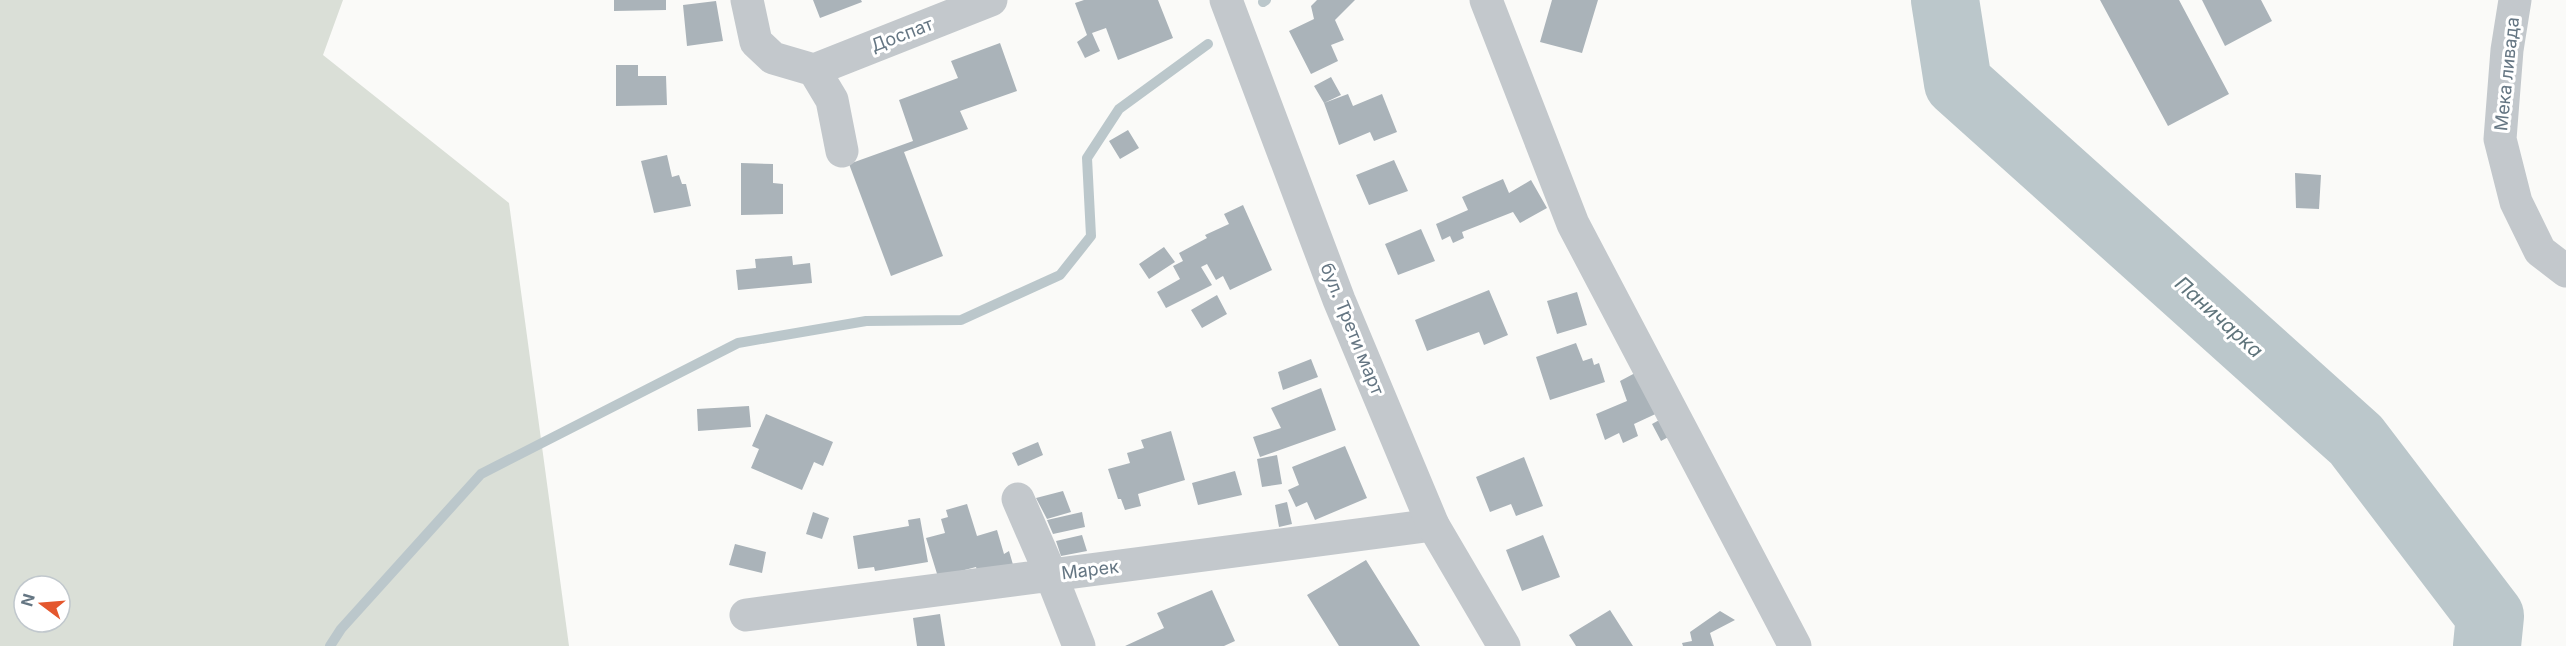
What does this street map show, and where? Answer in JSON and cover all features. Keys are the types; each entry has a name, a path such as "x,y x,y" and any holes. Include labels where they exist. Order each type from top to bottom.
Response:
{"street":[{"path":"747,0 756,42 773,58 814,70 831,100 842,151"},
{"name":"Доспат","path":"814,70 990,0"},
{"name":"бул. Трети март","path":"1226,0 1339,300 1433,525 1504,646"},
{"path":"1486,0 1573,224 1795,646"},
{"name":"Мека ливада","path":"2515,0 2507,50 2500,139 2516,202 2535,242 2540,252 2566,271"},
{"path":"1018,499 1079,646"},
{"name":"Марек","path":"746,615 1433,525"}],"shaded area":[{"path":"0,0 343,0 323,55 509,203 569,646 0,646"}],"building":[{"path":"614,0 666,0 666,10 614,11"},
{"path":"813,0 861,0 862,2 820,18"},
{"path":"1084,0 1158,0 1173,38 1118,60 1106,28 1092,33 1100,51 1085,58 1077,42 1087,35 1075,3"},
{"path":"1317,0 1355,0 1335,20 1344,40 1331,45 1338,61 1311,74 1289,31 1314,19 1311,6"},
{"path":"1552,0 1598,0 1582,53 1540,42"},
{"path":"2100,0 2179,0 2229,94 2168,126"},
{"path":"2202,0 2261,0 2272,21 2225,46"},
{"path":"716,1 723,41 687,46 683,5"},
{"path":"1000,43 1017,91 960,111 968,129 904,152 943,256 891,276 849,164 913,141 899,100 958,78 951,61"},
{"path":"616,65 638,65 638,76 666,76 667,105 616,106"},
{"path":"1331,77 1341,95 1324,103 1314,86"},
{"path":"1348,94 1353,106 1382,94 1397,132 1374,141 1370,132 1339,145 1324,103"},
{"path":"1128,130 1139,148 1120,159 1109,141"},
{"path":"667,155 672,177 679,175 682,184 686,184 691,206 654,213 641,161"},
{"path":"1394,160 1408,191 1369,205 1356,175"},
{"path":"741,163 773,164 773,183 783,184 783,214 741,215"},
{"path":"2295,173 2321,175 2319,209 2296,208"},
{"path":"1503,179 1509,193 1531,180 1547,208 1520,223 1513,212 1462,232 1464,238 1453,243 1450,236 1442,240 1436,224 1468,210 1462,197"},
{"path":"1243,205 1272,270 1230,290 1223,276 1216,280 1207,264 1201,267 1212,285 1166,308 1157,292 1180,279 1173,266 1183,261 1179,253 1207,238 1205,235 1229,224 1224,214"},
{"path":"1421,229 1435,261 1398,275 1385,244"},
{"path":"1164,247 1175,262 1149,279 1139,264"},
{"path":"792,256 793,265 810,263 812,283 738,290 736,270 756,268 755,259"},
{"path":"1489,290 1508,335 1484,345 1479,332 1427,351 1415,320"},
{"path":"1577,292 1587,325 1557,334 1547,301"},
{"path":"1217,295 1227,314 1202,328 1191,310"},
{"path":"1576,343 1583,361 1592,358 1594,365 1599,363 1605,382 1550,400 1536,357"},
{"path":"1311,359 1318,377 1283,390 1278,372"},
{"path":"1637,372 1662,411 1634,424 1638,436 1623,443 1619,433 1605,440 1596,414 1627,401 1620,381"},
{"path":"1321,388 1336,430 1260,457 1253,437 1281,428 1271,408"},
{"path":"749,406 751,427 698,431 697,409"},
{"path":"766,414 833,442 823,466 814,462 802,490 751,468 759,449 752,446"},
{"path":"1663,418 1672,435 1661,441 1652,424"},
{"path":"1171,431 1185,480 1138,494 1141,506 1125,510 1121,499 1118,499 1108,469 1130,463 1127,453 1144,448 1141,440"},
{"path":"1038,442 1043,455 1018,466 1012,453"},
{"path":"1345,446 1367,498 1315,520 1307,502 1296,507 1288,490 1299,485 1292,467"},
{"path":"1277,455 1282,484 1262,487 1257,459"},
{"path":"1524,457 1543,506 1516,516 1511,504 1490,512 1476,477"},
{"path":"1235,471 1242,495 1198,505 1192,483"},
{"path":"1063,491 1071,512 1047,519 1036,498"},
{"path":"1287,502 1292,524 1279,527 1275,505"},
{"path":"967,504 977,536 997,530 1004,554 1009,551 1014,568 978,573 976,567 938,577 926,538 945,533 941,519 948,517 946,510"},
{"path":"813,512 829,518 822,539 806,534"},
{"path":"1082,512 1085,527 1053,534 1047,520"},
{"path":"920,518 928,562 875,571 874,567 858,569 853,536 909,526 908,520"},
{"path":"1082,535 1087,551 1061,556 1056,541"},
{"path":"1543,535 1560,577 1522,591 1506,550"},
{"path":"735,544 766,552 762,573 729,565"},
{"path":"1366,560 1420,646 1339,646 1307,595"},
{"path":"1212,590 1235,641 1224,646 1125,646 1164,628 1157,613"},
{"path":"1610,610 1633,646 1576,646 1569,635"},
{"path":"1720,611 1735,620 1710,633 1714,646 1683,646 1682,643 1692,641 1690,632"},
{"path":"940,614 945,646 917,646 913,618"}],"waterway":[{"name":"Паничарка","path":"1945,0 1958,83 2356,440 2490,616 2487,646"},
{"path":"330,646 341,629 481,474 738,343 866,321 961,320 1060,275 1091,236 1087,158 1119,109 1208,44"}]}
